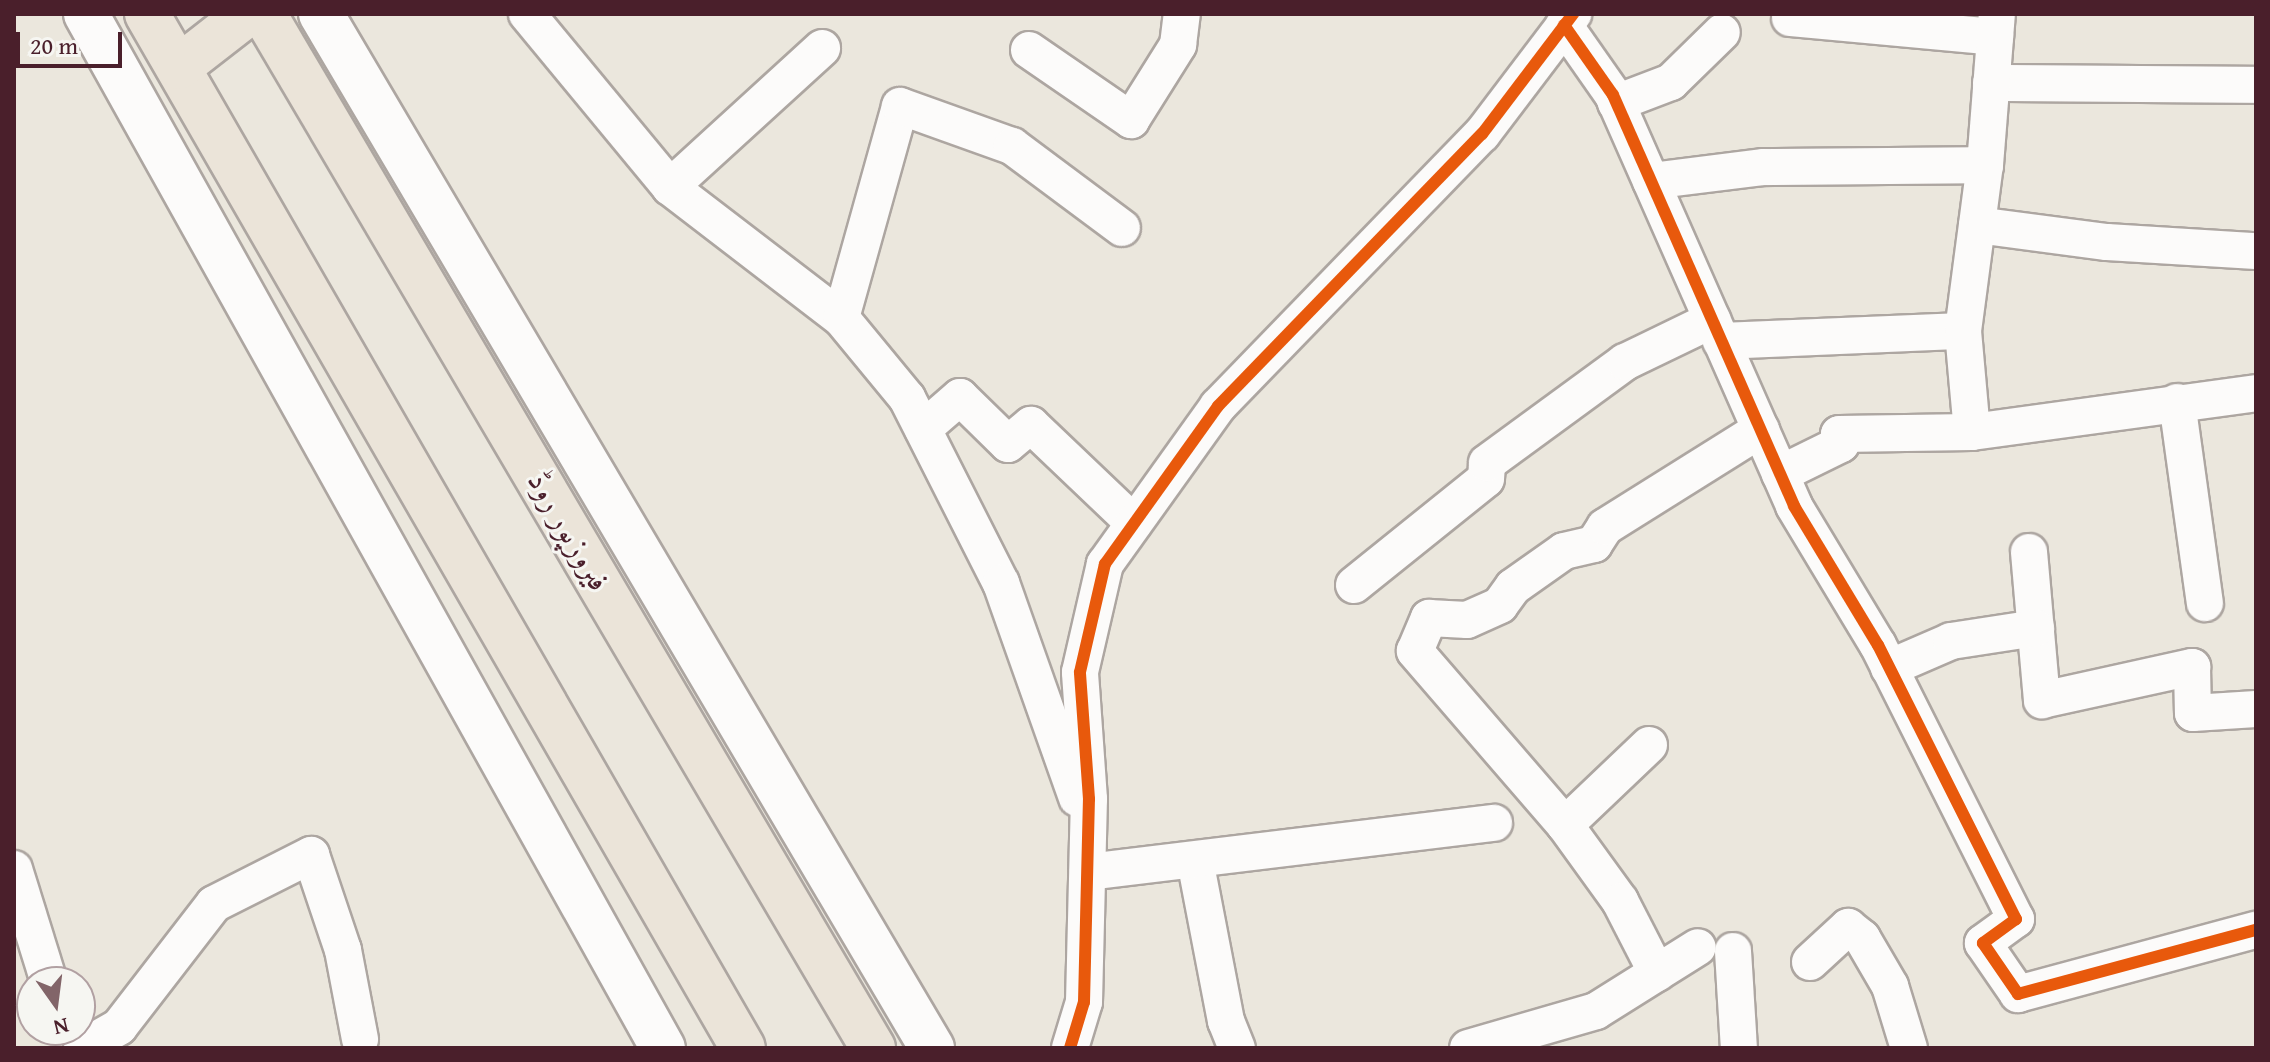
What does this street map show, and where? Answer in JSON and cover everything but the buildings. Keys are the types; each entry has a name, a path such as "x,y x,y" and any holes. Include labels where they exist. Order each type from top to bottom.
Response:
{"highway":[{"path":"147,14 743,1048"},
{"path":"179,67 247,14"},
{"name":"فیروزپور روڈ","path":"264,14 873,1048"}],"street":[{"path":"86,14 663,1048"},
{"path":"321,14 932,1048"},
{"path":"527,14 670,187 841,318 907,398 1001,583 1088,830"},
{"path":"1029,50 1131,120 1178,45 1182,14"},
{"path":"1790,18 1996,26 1985,165 1963,331 1972,432"},
{"path":"1070,1048 1084,1002 1088,872 1080,672 1105,564 1218,406 1482,134 1568,20 1616,103 1780,474 1889,668 2016,919 1983,943 2018,994 2256,930"},
{"path":"1616,103 1671,82 1722,32"},
{"path":"670,187 822,48"},
{"path":"1991,83 2256,85"},
{"path":"841,318 900,106 1012,146 1122,228"},
{"path":"1651,181 1764,167 1985,165"},
{"path":"1977,225 2107,242 2256,251"},
{"path":"1354,585 1486,479 1487,463 1625,362 1717,330 1963,331"},
{"path":"1780,474 1841,444 1839,434 1972,432 2256,393"},
{"path":"923,429 960,397 1008,444 1031,425 1134,523"},
{"path":"2177,402 2205,603"},
{"path":"1657,973 1620,901 1565,825 1415,651 1429,618 1467,620 1500,605 1513,587 1564,551 1594,544 1605,527 1761,429"},
{"path":"2029,552 2042,700 2192,667 2193,713 2256,709"},
{"path":"1889,668 1951,641 2036,628"},
{"path":"1565,825 1649,745"},
{"path":"1088,872 1494,823"},
{"path":"82,1048 119,1027 214,904 311,855 343,950 360,1039"},
{"path":"1195,860 1226,1021 1237,1048"},
{"path":"14,869 44,966"},
{"path":"1810,962 1848,927 1862,938 1890,986 1909,1048"},
{"path":"1468,1048 1596,1011 1657,973 1715,949 1739,1048"}],"cycle path":[{"path":"1070,1048 1084,1002 1089,799 1080,672 1105,564 1218,406 1482,134 1573,14"},
{"path":"1564,25 1613,95 1794,506 1878,645 2016,919 1983,943 2018,994 2256,930"}]}
